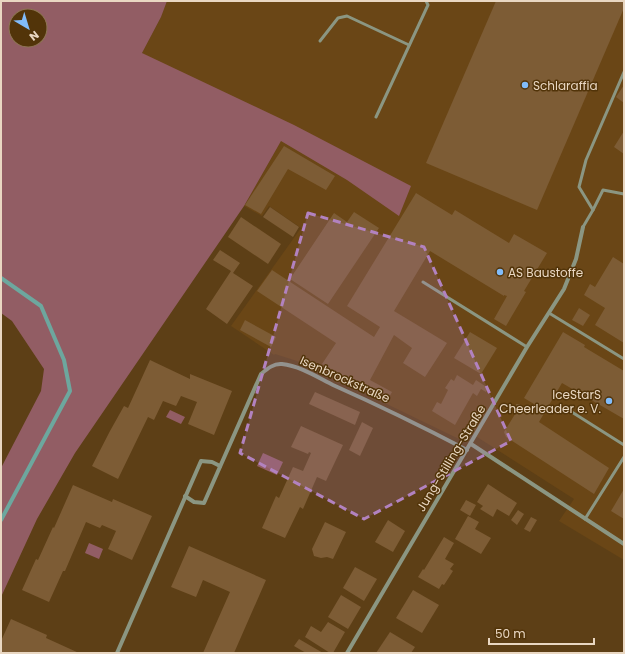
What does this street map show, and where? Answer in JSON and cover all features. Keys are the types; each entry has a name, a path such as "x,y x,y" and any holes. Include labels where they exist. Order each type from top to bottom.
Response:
{"street":[{"name":"Jung-Stilling-Straße","path":"347,653 527,347 564,289 576,259 583,226"},
{"name":"Isenbrockstraße","path":"185,496 194,502 204,503 261,374 269,367 280,364 291,366 306,372 391,411 467,450"},
{"path":"471,444 624,544"},
{"path":"117,653 201,461 212,462 220,466"}],"lane":[{"path":"376,117 428,5 426,1"},
{"path":"320,41 338,18 347,16 409,45"},
{"path":"593,210 579,187 586,160 624,72"},
{"path":"583,226 603,190 624,194"},
{"path":"423,282 527,347"},
{"path":"549,313 624,359"},
{"path":"567,409 624,444"},
{"path":"586,519 624,457"}],"highlighted area":[{"path":"308,213 424,247 511,441 364,519 240,453"}],"shaded area":[{"path":"1,1 167,1 161,17 142,53 294,125 411,186 399,216 347,180 281,141 244,206 75,453 37,519 1,597 1,468 41,391 44,369 12,321 1,313"},
{"path":"167,1 624,1 624,560 559,521 574,499 466,430 459,439 300,362 275,354 274,355 231,326 301,228 269,206 262,216 244,206 281,141 142,53 161,17"},
{"path":"170,410 185,417 181,424 166,417"},
{"path":"263,453 283,462 277,475 257,466"},
{"path":"89,543 103,549 99,559 85,553"}],"building":[{"name":"Schlaraffia","path":"496,1 624,1 624,8 537,210 426,163"},
{"path":"624,85 624,103 616,97"},
{"path":"624,131 624,154 614,147"},
{"path":"284,146 335,176 326,190 288,169 261,214 245,205"},
{"name":"AS Baustoffe","path":"416,193 452,215 455,210 509,243 514,234 547,253 524,291 526,292 506,326 494,319 507,296 504,296 430,251 394,311 447,343 425,377 403,363 412,348 394,335 370,380 392,392 387,401 351,382 322,364 336,343 257,291 272,270 374,337 380,327 347,306"},
{"path":"270,207 299,227 293,237 263,217"},
{"path":"354,212 379,228 328,304 290,279 334,213 347,222"},
{"path":"241,217 281,244 268,264 228,237"},
{"path":"220,250 240,263 233,273 253,286 227,324 206,309 231,271 213,260"},
{"path":"613,257 624,264 624,343 595,325 605,308 584,295 590,284 595,287"},
{"path":"579,308 590,315 583,326 572,320"},
{"path":"245,320 276,337 271,347 240,330"},
{"path":"470,332 497,348 481,374 454,358"},
{"path":"563,332 585,345 584,347 624,371 624,419 562,383 539,422 609,468 594,494 506,437 504,432 517,411 516,404 520,404 521,411 527,415 534,404 524,398"},
{"path":"150,360 190,379 190,374 232,391 214,435 188,424 197,402 181,396 176,406 163,401 154,420 148,417 118,479 92,466 124,406 128,408"},
{"path":"457,375 473,385 476,380 488,388 486,392 481,389 477,396 473,393 455,425 432,411 437,402 441,404 448,390 445,388 451,379 454,381"},
{"path":"315,392 360,412 355,425 309,404"},
{"path":"362,422 373,428 360,456 349,450"},
{"path":"301,426 343,445 326,481 317,477 303,509 300,507 285,538 262,528 276,496 279,498 293,467 303,471 311,453 309,452 308,454 291,447"},
{"path":"488,484 517,503 509,516 497,509 493,517 480,509 483,506 477,502"},
{"path":"73,485 112,502 113,499 152,516 132,560 108,549 116,531 102,525 100,528 86,522 65,571 63,571 49,602 22,590 36,559 38,560 53,527 54,528"},
{"path":"624,489 624,519 611,511"},
{"path":"466,500 476,505 470,516 460,510"},
{"path":"518,510 524,514 517,525 511,520"},
{"path":"468,516 479,522 475,529 491,538 481,554 455,539"},
{"path":"531,517 537,520 530,532 524,529"},
{"path":"388,520 405,531 393,552 375,542"},
{"path":"325,522 346,532 333,559 314,556 312,549"},
{"path":"444,537 454,543 445,559 454,564 450,569 453,571 444,585 442,584 439,589 418,577 423,569 424,570"},
{"path":"189,546 266,580 234,653 203,653 230,592 203,580 196,597 171,587"},
{"path":"355,567 377,579 364,601 343,588"},
{"path":"413,590 439,605 422,633 396,618"},
{"path":"341,595 361,607 348,629 328,617"},
{"path":"11,619 47,635 46,638 79,653 1,653 1,641"},
{"path":"328,622 345,632 333,653 330,653 305,637 311,626 321,632"},
{"path":"390,632 415,647 411,653 376,653"},
{"path":"299,639 323,653 306,653 294,646"}],"waterway":[{"path":"1,278 41,306 64,360 70,391 1,520"}],"place":[{"name":"Schlaraffia","path":"525,85"},
{"name":"AS Baustoffe","path":"500,272"},
{"name":"IceStarS Cheerleader e. V.","path":"609,401"}]}
